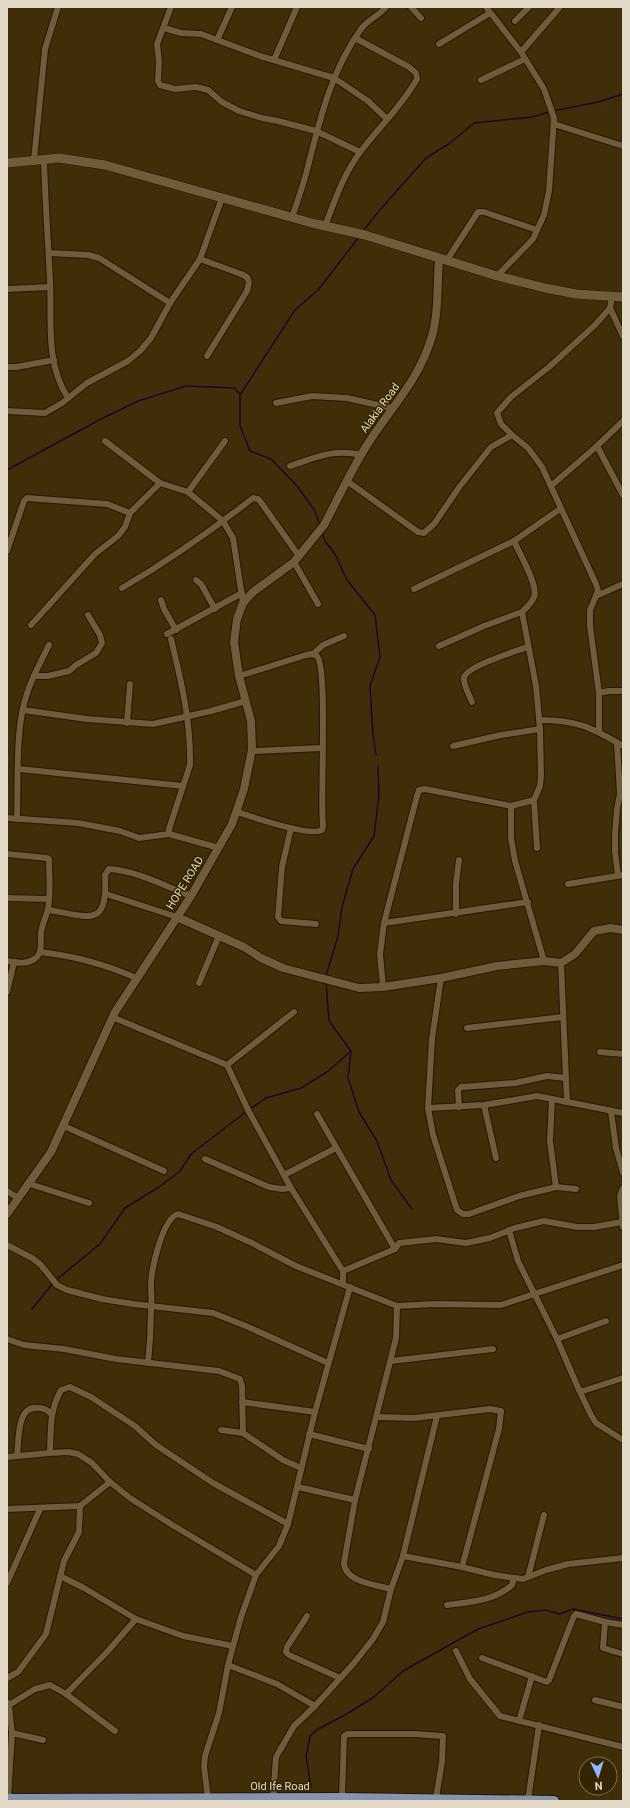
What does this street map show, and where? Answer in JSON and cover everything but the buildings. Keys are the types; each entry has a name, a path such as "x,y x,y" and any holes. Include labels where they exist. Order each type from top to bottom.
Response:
{"main road":[{"path":"7,163 59,158 105,165 325,226 362,234 497,276 564,292 623,297"},
{"name":"Old Ife Road","path":"7,1799 208,1798 230,1800 273,1798 436,1798 554,1801"}],"street":[{"path":"58,7 45,49 39,159 49,253 51,347 54,367 60,386 68,398"},
{"path":"171,7 157,44 159,62 158,81 160,85 175,90 196,87 208,90 222,102 239,110 262,118 316,131 360,152"},
{"path":"217,40 232,7"},
{"path":"274,60 297,7"},
{"path":"292,217 306,175 316,131 334,78 362,27 386,7"},
{"path":"410,7 421,18"},
{"path":"486,7 521,52 544,89 554,118 549,191 544,215 528,245 497,276"},
{"path":"515,21 529,7"},
{"path":"521,52 560,7"},
{"path":"439,44 490,13"},
{"path":"164,28 181,32 196,33 274,60 334,78 368,100 387,119"},
{"path":"325,226 340,188 360,152 414,85 417,79 416,73 408,67 355,38"},
{"path":"481,80 525,59"},
{"path":"554,118 623,146"},
{"path":"7,412 44,413 68,398 87,383 128,361 140,350 151,338 170,303 200,258 222,198"},
{"path":"443,259 478,212 484,212 537,230"},
{"path":"49,253 88,255 99,258 117,271 170,303"},
{"path":"200,258 241,274 247,277 249,282 247,291 208,356"},
{"name":"Alakia Road","path":"296,559 324,525 361,455 391,408 402,398 416,376 432,337 443,259"},
{"path":"7,289 50,287"},
{"path":"599,731 599,693 590,626 590,610 598,591 596,584 589,566 560,509 552,485 542,467 528,448 501,424 498,417 499,409 525,385 549,367 595,325 610,308 612,297"},
{"path":"610,308 623,336"},
{"path":"7,367 16,367 54,360"},
{"path":"276,404 312,396 340,398 391,408"},
{"path":"552,485 623,421"},
{"path":"347,481 418,532 424,533 434,524 460,486 491,448 512,435"},
{"path":"105,441 160,483 188,492 223,521 233,538 244,603"},
{"path":"188,492 225,441"},
{"path":"597,446 623,495"},
{"path":"290,466 326,454 338,452 361,455"},
{"path":"31,625 95,554 118,536 125,527 130,514 160,483"},
{"path":"7,551 24,501 27,498 107,504 130,514"},
{"path":"122,588 166,562 253,498 258,499 296,559 318,604"},
{"path":"414,589 514,541 560,509"},
{"path":"439,646 484,626 522,612 534,598 535,593 532,582 514,541"},
{"name":"HOPE ROAD","path":"7,1214 30,1184 51,1152 112,1017 136,978 191,896 219,848 237,812 249,768 252,751 252,728 239,676 234,642 236,624 244,603 263,583 296,559"},
{"path":"196,580 215,609"},
{"path":"596,596 623,584"},
{"path":"169,834 190,765 188,716 169,636 176,630 242,593"},
{"path":"162,600 164,609 176,630"},
{"path":"522,612 536,686 540,729 541,775 540,786 534,800 536,848"},
{"path":"34,676 69,671 96,653 102,643 100,635 88,615"},
{"path":"239,676 313,654 323,645 344,636"},
{"path":"17,819 22,710 34,676 49,645"},
{"path":"472,702 464,680 464,676 468,672 478,666 528,647"},
{"path":"237,812 291,828 314,832 322,830 323,693 322,674 318,657 313,654"},
{"path":"127,723 130,684"},
{"path":"599,693 623,690"},
{"path":"22,710 87,719 153,724 246,701"},
{"path":"539,720 574,723 599,731 620,745 620,794 617,809 615,852 621,875 568,884"},
{"path":"453,746 501,735 540,729"},
{"path":"252,751 322,748"},
{"path":"19,769 183,786"},
{"path":"382,987 380,954 384,924 405,837 419,790 425,789 511,806 534,800"},
{"path":"511,806 511,838 515,861 544,961"},
{"path":"7,818 78,823 120,831 139,838 169,834 219,848"},
{"path":"291,828 282,867 278,917 281,921 316,924"},
{"path":"7,854 22,854 49,859 48,910 41,932 40,952 35,958 28,962 20,963 10,961 7,992"},
{"path":"456,914 455,896 459,860"},
{"path":"48,910 96,916 100,912 106,894 105,875 109,870 120,870 140,876 191,896"},
{"path":"106,894 177,917 244,947 272,964 294,972 326,979 350,987 382,987 441,978 482,969 544,961 561,963 575,954 594,931 611,928 623,930"},
{"path":"7,898 49,899"},
{"path":"384,924 528,902"},
{"path":"199,983 219,936"},
{"path":"40,952 66,955 96,963 116,969 136,978"},
{"path":"561,963 567,1102"},
{"path":"441,978 432,1039 428,1108 433,1135 457,1210 463,1214 469,1214 519,1196 556,1187 576,1189"},
{"path":"227,1065 294,1012"},
{"path":"112,1017 227,1065 248,1110 291,1188 344,1271 343,1284"},
{"path":"467,1028 563,1017"},
{"path":"600,1052 623,1054"},
{"path":"459,1107 458,1090 462,1087 515,1082 547,1076 566,1078"},
{"path":"428,1108 484,1105 531,1097 552,1099 611,1112 623,1113"},
{"path":"552,1099 550,1141 556,1187"},
{"path":"484,1105 496,1158"},
{"path":"611,1112 616,1148 623,1173"},
{"path":"317,1114 395,1249"},
{"path":"64,1126 164,1171"},
{"path":"284,1175 336,1148"},
{"path":"205,1159 269,1187 282,1189 291,1188"},
{"path":"30,1184 89,1203"},
{"path":"344,1271 395,1249 399,1243 436,1239 466,1243 490,1238 510,1230 544,1221 564,1223 577,1227 622,1225 620,1196 623,1188"},
{"path":"7,1191 18,1198"},
{"path":"148,1363 151,1284 154,1262 161,1240 170,1222 174,1215 178,1214 231,1233 296,1266 343,1284 378,1300 397,1306 452,1304 494,1306 508,1303 623,1265"},
{"path":"510,1230 518,1261 533,1294 557,1339 578,1390 591,1416 596,1423 623,1440"},
{"path":"7,1245 32,1258 40,1264 57,1285 67,1290 102,1299 213,1313 246,1326 328,1364"},
{"path":"208,1798 204,1767 205,1756 219,1713 233,1646 256,1575 279,1546 288,1524 298,1487 309,1434 350,1287"},
{"path":"391,1589 352,1577 344,1568 344,1557 355,1500 396,1338 397,1306"},
{"path":"557,1339 606,1322"},
{"path":"7,1339 24,1345 71,1350 148,1363 218,1371 233,1376 240,1379 243,1433"},
{"path":"391,1361 493,1349"},
{"path":"578,1390 583,1391 623,1378"},
{"path":"50,1452 51,1414 61,1390 70,1387 91,1397 135,1426 156,1445 213,1483 288,1524"},
{"path":"242,1402 315,1412"},
{"path":"17,1456 20,1428 24,1412 28,1409 36,1407 46,1409 51,1414"},
{"path":"377,1417 404,1419 490,1409 499,1410 502,1413 462,1567"},
{"path":"273,1798 276,1757 294,1726 315,1706 340,1678 378,1632 383,1622 391,1589 403,1556 437,1416"},
{"path":"221,1430 243,1433 283,1460 301,1468"},
{"path":"309,1434 369,1449"},
{"path":"7,1457 50,1452 68,1452 78,1454 92,1464 110,1482 130,1498 256,1575"},
{"path":"7,1509 40,1509 80,1506 110,1482"},
{"path":"298,1487 355,1500"},
{"path":"7,1678 18,1672 42,1641 51,1616 64,1561 79,1532 80,1506"},
{"path":"7,1583 40,1509"},
{"path":"528,1577 544,1515"},
{"path":"403,1556 523,1579 546,1570 568,1564 623,1558"},
{"path":"60,1576 84,1588 136,1619 183,1636 233,1646"},
{"path":"447,1605 479,1601 500,1595 512,1585 514,1578"},
{"path":"482,1658 545,1681 549,1680 574,1616 580,1614 605,1622 623,1625"},
{"path":"308,1616 287,1648 286,1652 340,1678"},
{"path":"66,1694 107,1652 136,1619"},
{"path":"605,1622 603,1648 623,1654"},
{"path":"456,1651 470,1679 500,1716 623,1747"},
{"path":"228,1665 277,1684 315,1706"},
{"path":"519,1721 532,1676"},
{"path":"7,1799 12,1733 8,1703 35,1689 46,1685 54,1686 115,1731"},
{"path":"595,1700 623,1707"},
{"path":"528,1800 539,1726"},
{"path":"12,1733 43,1740"},
{"path":"342,1798 344,1736 348,1734 414,1734 443,1736 442,1762 436,1798"}],"waterway":[{"path":"553,111 598,102 623,94"},
{"path":"363,231 426,158 450,143 474,123 532,117 549,112"},
{"path":"320,526 315,511 298,487 271,459 250,451 240,426 240,395 295,310 318,290 359,237"},
{"path":"7,470 99,420 138,401 186,386 234,388 240,394"},
{"path":"322,533 325,541 335,554 347,580 375,615 380,657 370,686 373,735 376,755"},
{"path":"326,976 338,936 342,907 353,869 374,836 379,795 378,766"},
{"path":"326,982 329,1021 351,1051 348,1078 359,1112 377,1141 391,1180 412,1209"},
{"path":"250,1109 266,1098 301,1088 327,1072 351,1051"},
{"path":"56,1280 100,1244 125,1208 159,1187 180,1171 191,1154 247,1111"},
{"path":"32,1309 53,1283"},
{"path":"311,1787 306,1757 310,1736 318,1729 345,1715 374,1697 403,1671 478,1629 528,1612 545,1610 560,1614 573,1609 623,1619"}]}
